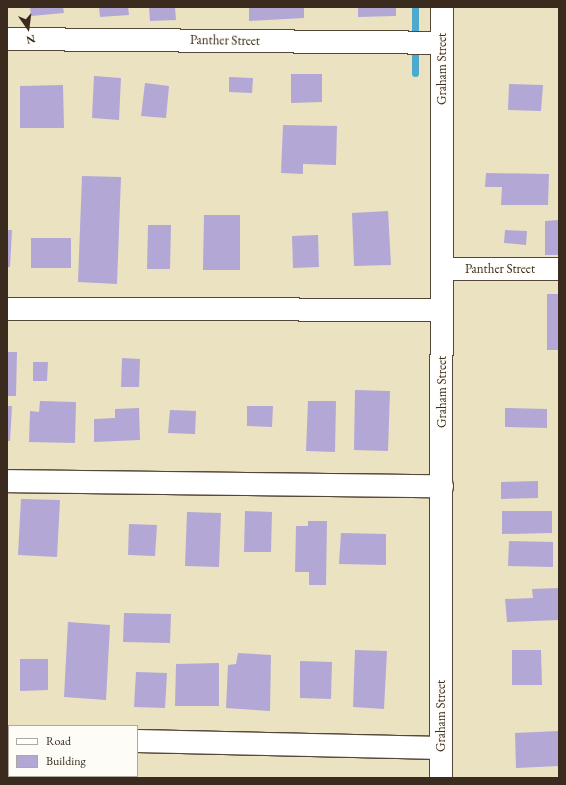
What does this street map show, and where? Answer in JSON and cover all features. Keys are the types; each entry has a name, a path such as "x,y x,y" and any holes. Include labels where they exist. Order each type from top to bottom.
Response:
{"street":[{"name":"Graham Street","path":"441,778 442,7"},
{"name":"Panther Street","path":"7,39 442,43"},
{"name":"Panther Street","path":"442,269 559,269"},
{"path":"7,309 442,310"},
{"path":"7,480 442,486"},
{"path":"138,741 441,748"}],"building":[{"path":"30,7 63,7 64,13 31,16"},
{"path":"99,7 128,7 129,15 100,17"},
{"path":"149,7 175,7 176,20 150,21"},
{"path":"249,7 304,7 304,18 249,21"},
{"path":"358,7 396,7 396,16 358,17"},
{"path":"291,74 322,74 322,102 291,103"},
{"path":"94,76 121,78 119,120 92,118"},
{"path":"229,77 253,78 252,93 229,92"},
{"path":"145,83 169,86 166,118 141,116"},
{"path":"509,84 543,85 541,111 508,110"},
{"path":"63,85 64,128 20,128 20,86"},
{"path":"283,125 337,126 336,165 303,164 303,174 281,173"},
{"path":"486,173 549,174 548,205 501,205 502,187 485,187"},
{"path":"82,176 121,177 117,284 78,282"},
{"path":"388,211 391,265 354,266 352,213"},
{"path":"204,215 240,215 240,270 203,270"},
{"path":"559,220 559,255 545,255 545,221"},
{"path":"148,225 171,225 170,269 147,269"},
{"path":"7,230 12,230 10,267 7,267"},
{"path":"505,230 527,231 526,245 504,243"},
{"path":"318,235 319,267 293,268 292,236"},
{"path":"31,238 71,238 71,268 31,268"},
{"path":"547,294 559,294 559,350 547,350"},
{"path":"7,352 17,352 16,396 7,396"},
{"path":"122,358 140,359 139,387 121,387"},
{"path":"33,362 48,362 47,381 33,381"},
{"path":"355,390 390,391 388,451 354,450"},
{"path":"40,401 76,402 75,443 29,442 30,411 39,412"},
{"path":"308,401 336,401 335,452 306,451"},
{"path":"7,406 12,406 10,441 7,441"},
{"path":"247,406 273,406 272,427 247,426"},
{"path":"139,408 140,440 94,442 94,419 115,418 115,409"},
{"path":"505,408 547,409 547,428 505,427"},
{"path":"170,410 196,411 195,434 168,433"},
{"path":"538,481 538,498 501,499 501,482"},
{"path":"21,499 60,500 57,557 18,555"},
{"path":"245,511 272,512 271,552 244,552"},
{"path":"502,511 552,511 552,533 502,534"},
{"path":"187,512 221,513 219,567 185,566"},
{"path":"308,521 327,521 326,585 309,585 309,572 295,572 296,526 308,526"},
{"path":"129,524 157,525 155,556 128,555"},
{"path":"341,533 386,534 386,565 339,564"},
{"path":"509,541 553,542 553,567 508,566"},
{"path":"559,588 559,620 507,622 505,599 533,598 532,589"},
{"path":"124,613 171,614 170,643 123,642"},
{"path":"68,622 110,625 106,700 64,697"},
{"path":"355,650 387,651 384,709 353,707"},
{"path":"512,650 541,650 542,685 512,685"},
{"path":"238,653 271,655 270,711 226,708 228,665 236,664"},
{"path":"20,659 48,659 48,690 20,691"},
{"path":"300,661 332,662 331,699 300,698"},
{"path":"219,663 219,706 175,706 176,664"},
{"path":"136,672 167,673 165,708 134,707"},
{"path":"559,731 559,766 516,768 515,733"},
{"path":"20,777 60,777 60,778"},
{"path":"77,777 114,777 114,778"}],"waterway":[{"path":"415,7 415,73"}]}
